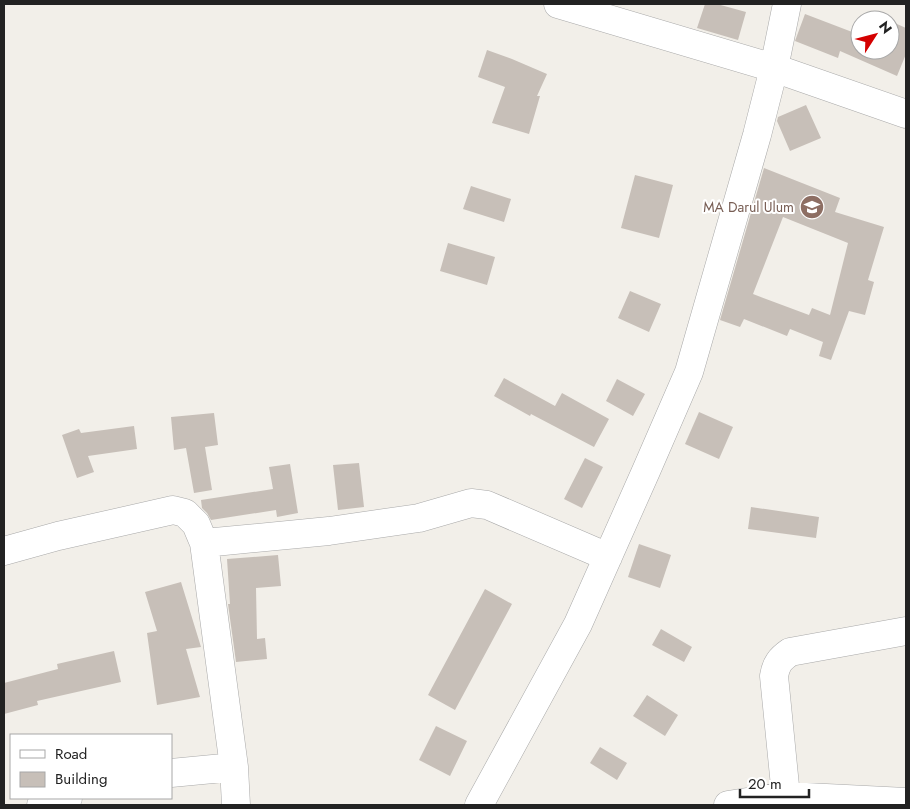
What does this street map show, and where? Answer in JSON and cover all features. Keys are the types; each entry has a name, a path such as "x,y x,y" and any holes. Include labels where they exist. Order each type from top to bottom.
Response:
{"street":[{"path":"558,4 774,68 906,114"},
{"path":"479,805 578,624 689,372 758,135 787,4"},
{"path":"204,543 330,531 419,518 471,503 487,505 608,557"},
{"path":"4,552 58,536 173,510 185,513 196,524 204,543 234,767 236,805"},
{"path":"786,796 774,676 776,666 781,658 790,652 906,631"},
{"path":"172,774 234,767"},
{"path":"728,805 786,796 906,802"},
{"path":"41,805 64,799"}],"building":[{"path":"705,4 717,4 746,12 738,40 697,28"},
{"path":"805,14 850,31 850,55 840,51 838,58 795,41"},
{"path":"900,25 906,28 906,54 897,76 861,60 900,60"},
{"path":"487,50 547,74 537,96 540,96 529,134 492,123 505,87 478,77"},
{"path":"806,105 821,138 790,151 777,121 778,117"},
{"path":"764,168 840,198 835,212 884,227 868,280 874,282 865,315 849,311 831,360 819,356 823,342 790,329 787,336 744,319 740,327 720,320","holes":["783,217 848,243 830,315 812,308 809,315 753,294"]},
{"path":"635,175 673,185 659,238 621,228"},
{"path":"471,186 511,199 504,222 463,209"},
{"path":"448,243 495,257 487,285 440,271"},
{"path":"630,291 661,304 649,332 618,318"},
{"path":"504,378 555,406 562,393 609,419 594,447 494,396"},
{"path":"617,379 645,394 633,416 606,401"},
{"path":"699,412 733,427 719,459 685,444"},
{"path":"214,413 218,445 205,447 212,490 194,493 186,448 174,450 171,417"},
{"path":"134,426 137,449 88,456 94,472 77,478 62,435 79,429 81,433"},
{"path":"585,458 603,467 582,508 564,499"},
{"path":"359,463 364,507 338,510 333,465"},
{"path":"290,464 298,513 277,517 276,510 211,520 202,508 201,500 273,489 269,467"},
{"path":"751,507 819,517 816,538 748,529"},
{"path":"639,544 671,555 660,588 628,577"},
{"path":"278,555 281,586 256,588 257,639 265,638 267,659 236,662 228,604 230,604 227,559"},
{"path":"181,582 201,647 186,649 200,697 157,705 147,633 157,631 145,592"},
{"path":"485,589 512,604 455,710 428,695"},
{"path":"661,629 692,647 684,662 652,645"},
{"path":"114,651 121,682 37,701 38,705 4,714 4,683 58,669 57,664"},
{"path":"647,695 678,715 665,736 633,716"},
{"path":"436,726 467,741 450,776 419,760"},
{"path":"600,747 627,763 617,780 590,763"}],"place":[{"name":"MA Darul Ulum","path":"812,207"}]}
